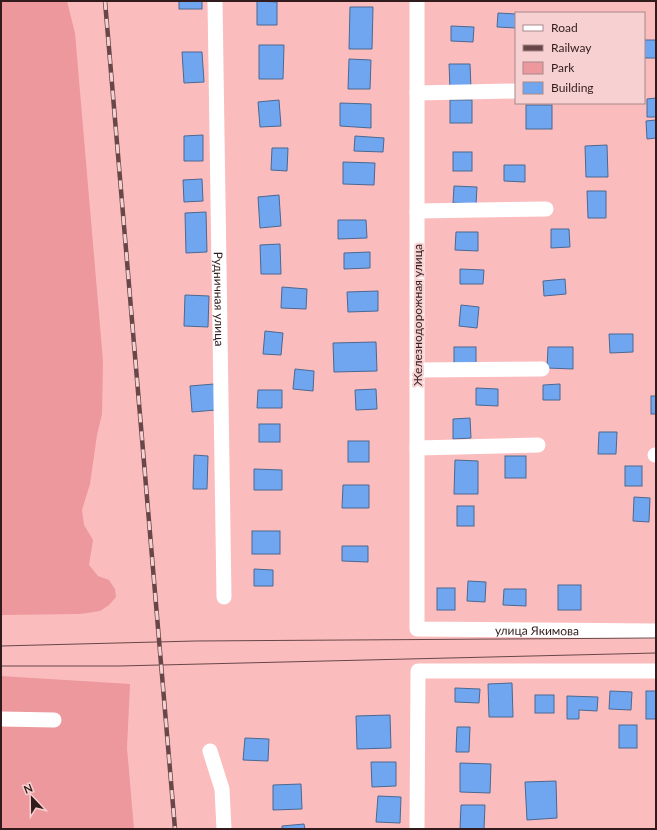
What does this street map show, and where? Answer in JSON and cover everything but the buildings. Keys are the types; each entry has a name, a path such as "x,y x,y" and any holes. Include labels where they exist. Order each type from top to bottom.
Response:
{"street":[{"name":"Рудничная улица","path":"215,1 224,597"},
{"name":"Железнодорожная улица","path":"417,1 417,629"},
{"path":"417,93 515,91"},
{"path":"417,211 546,208"},
{"path":"417,370 542,368"},
{"path":"417,448 538,445"},
{"name":"улица Якимова","path":"417,629 656,631"},
{"path":"417,829 418,671 656,671"},
{"path":"1,720 54,720"},
{"path":"210,750 222,789 224,829"}],"green space":[{"path":"1,1 67,1 75,33 103,361 102,414 97,435 90,484 82,510 84,525 93,540 89,565 98,576 109,580 115,589 116,597 109,605 100,611 80,614 1,615"},
{"path":"1,676 130,684 127,748 134,829 1,829"}],"tram line":[{"path":"1,646 195,641 656,638"},
{"path":"1,666 119,666 656,653"}],"railway":[{"path":"105,1 175,829"}]}
